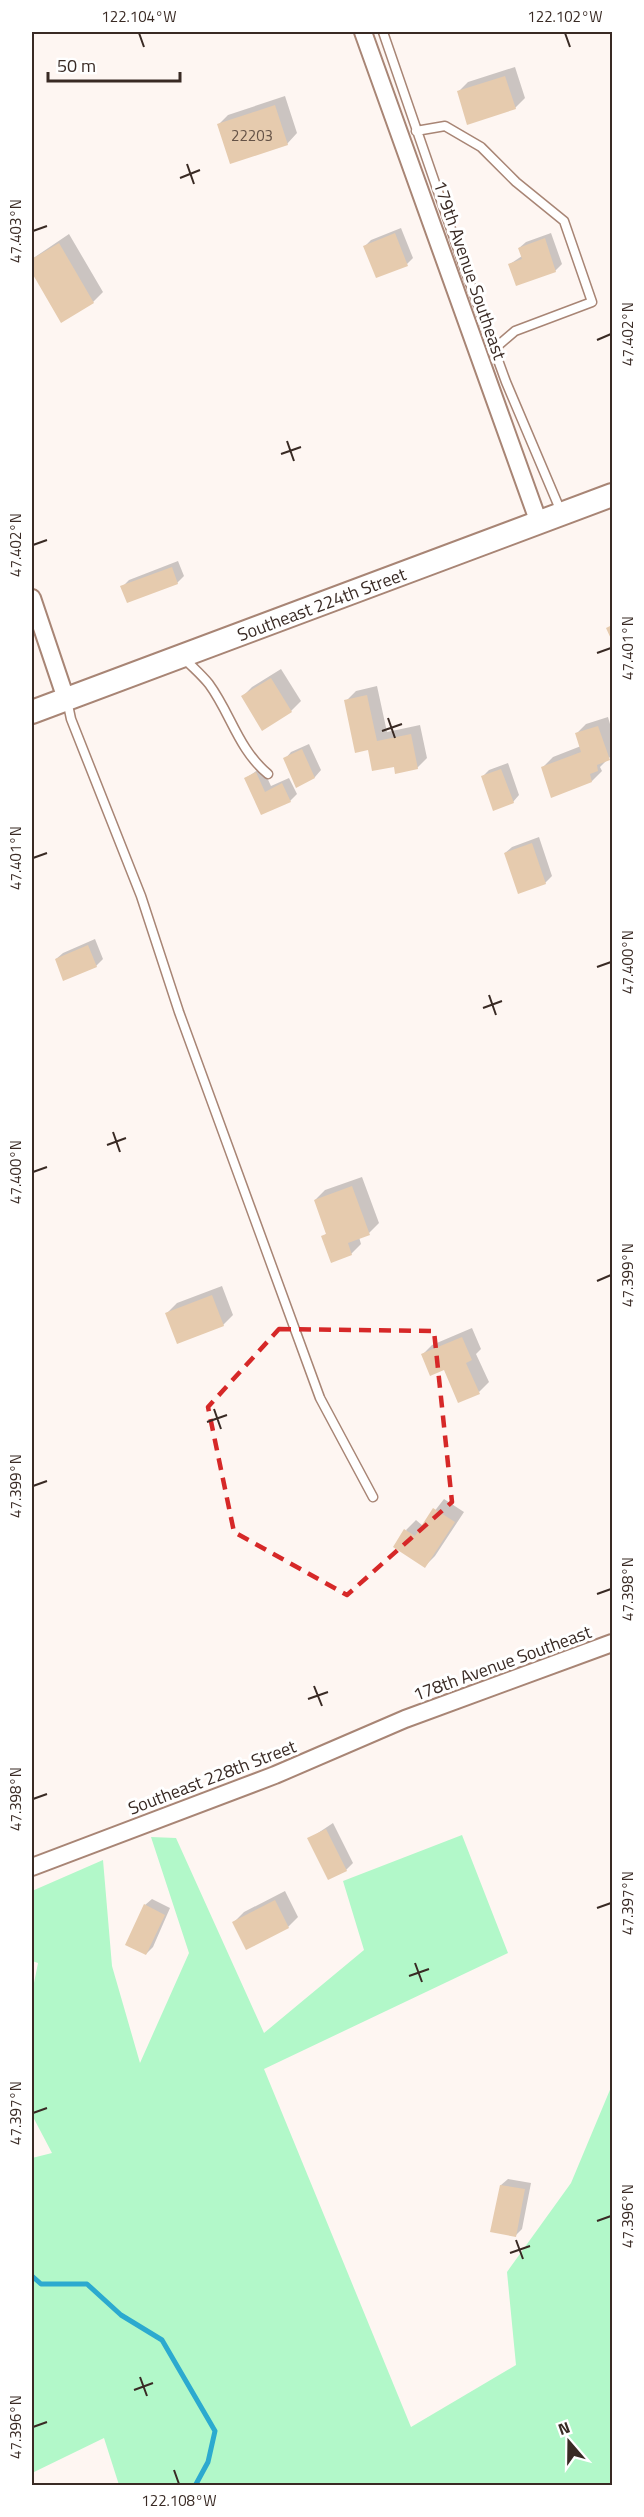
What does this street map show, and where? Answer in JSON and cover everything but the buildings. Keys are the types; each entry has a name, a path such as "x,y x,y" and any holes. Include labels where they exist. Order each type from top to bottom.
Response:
{"street":[{"name":"179th Avenue Southeast","path":"363,32 539,523"},
{"name":"Southeast 224th Street","path":"32,712 612,495"},
{"path":"32,598 66,699"},
{"name":"178th Avenue Southeast","path":"405,1719 612,1643"},
{"name":"Southeast 228th Street","path":"32,1867 275,1775 405,1719"}],"lane":[{"path":"383,32 494,349 562,514"},
{"path":"416,131 445,126 481,147 516,182 564,221 592,302 515,331 494,349"},
{"path":"182,656 209,684 237,738 268,774"},
{"path":"66,699 71,718 141,896 182,1023 320,1398 373,1497"}],"highlighted area":[{"path":"279,1329 434,1331 452,1502 347,1595 234,1532 208,1407"}],"green space":[{"path":"462,1835 508,1953 264,2069 411,2427 516,2365 507,2272 571,2183 612,2085 612,2485 119,2485 104,2438 32,2473 32,2158 52,2153 32,2115 32,1993 38,1963 32,1961 32,1891 103,1860 112,1966 140,2063 189,1953 151,1837 176,1838 264,2033 364,1950 343,1881"}],"waterway":[{"path":"32,2276 41,2284 87,2284 121,2315 162,2340 215,2431 208,2462 195,2486"}]}
